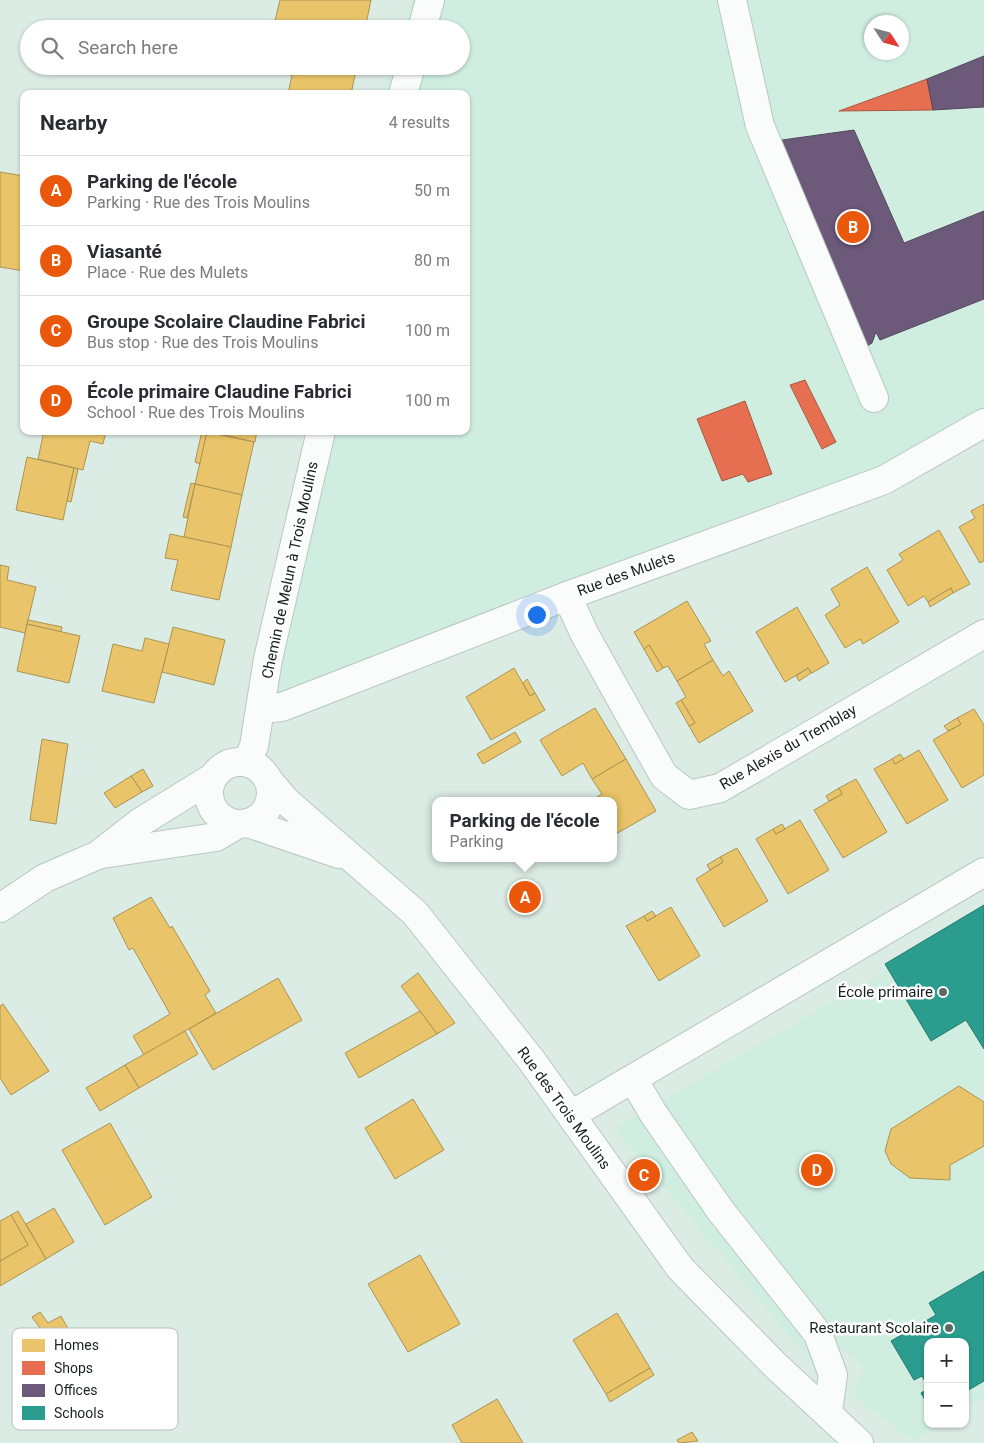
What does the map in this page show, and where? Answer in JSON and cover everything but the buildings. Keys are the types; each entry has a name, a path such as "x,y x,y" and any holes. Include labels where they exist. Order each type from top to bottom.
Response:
{"street":[{"path":"424,20 430,0"},
{"path":"732,0 760,126 874,398"},
{"path":"404,90 408,75"},
{"name":"Rue des Mulets","path":"262,709 282,707 567,596 884,480 984,423"},
{"name":"Chemin de Melun à Trois Moulins","path":"247,762 254,746 262,709 268,659 320,435"},
{"name":"Rue Alexis du Tremblay","path":"567,596 585,635 664,776 690,795 720,788 984,634"},
{"path":"0,908 45,878 98,855 139,824 212,778 226,764 247,762 264,773 269,782 270,802 258,818 243,823 216,837 98,855"},
{"path":"212,778 209,798 213,808 219,816 243,823"},
{"name":"Rue des Trois Moulins","path":"269,782 286,801 415,913 532,1061 680,1268 775,1365 828,1412 858,1443"},
{"name":"Rue des Trois Moulins","path":"243,823 352,859"},
{"path":"571,1115 984,872"},
{"path":"633,1079 653,1113 720,1210 818,1334 833,1375 828,1412"}],"shaded area":[{"path":"411,0 984,0 984,435 259,725 306,435 470,435 470,90 383,90 387,75 470,75 470,20 405,20"},
{"path":"984,914 984,1398 969,1407 969,1338 924,1338 924,1428 935,1428 914,1441 853,1395 864,1367 840,1347 812,1363 615,1128"}],"place":[{"name":"Viasanté","path":"853,227"},
{"name":"Parking de l'école","path":"525,897"},
{"name":"École primaire","path":"943,992"},
{"name":"École primaire Claudine Fabrici","path":"817,1170"},
{"name":"Groupe Scolaire Claudine Fabrici","path":"644,1175"},
{"name":"Restaurant Scolaire","path":"949,1328"}]}
